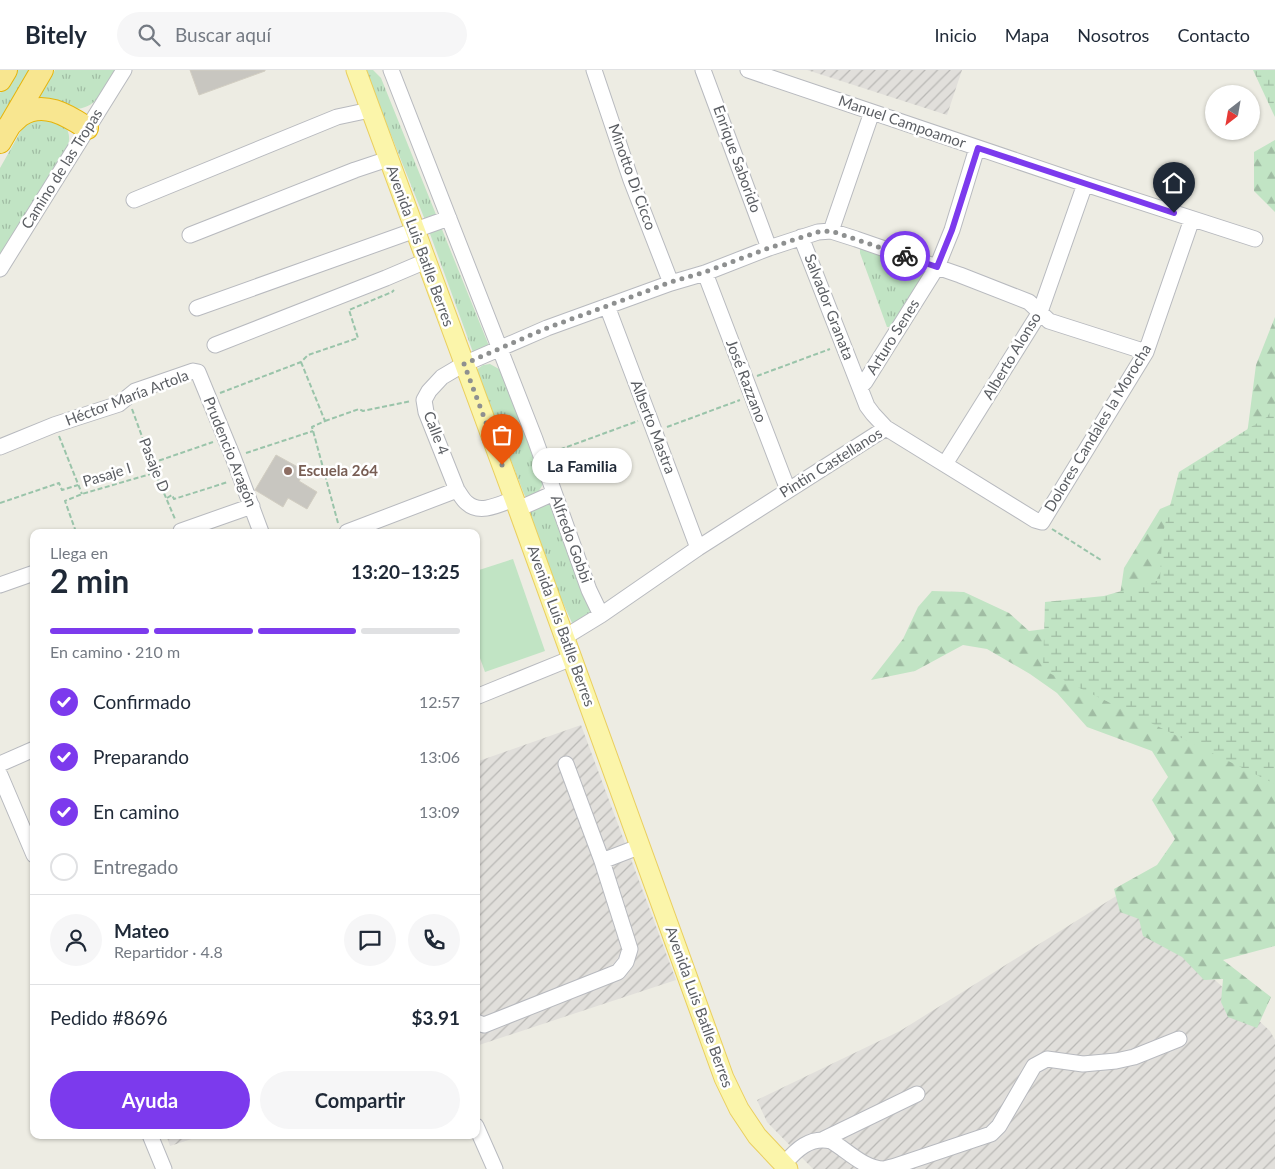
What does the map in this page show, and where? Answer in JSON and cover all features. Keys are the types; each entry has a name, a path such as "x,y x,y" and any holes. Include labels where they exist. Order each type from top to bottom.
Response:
{"highway":[{"path":"0,80 6,70"},
{"path":"4,134 42,70"},
{"path":"4,134 22,115 30,110 45,109 67,115 87,128"}],"main road":[{"name":"Avenida Luis Batlle Berres","path":"356,70 565,637 724,1078 739,1109 753,1129 786,1167"}],"street":[{"name":"Camino de las Tropas","path":"0,269 124,70"},
{"name":"Alfredo Gobbi","path":"391,70 541,456 589,590 601,615"},
{"name":"Minotto Di Cicco","path":"594,70 632,180 671,282"},
{"name":"Enrique Saborido","path":"704,70 769,248"},
{"name":"Manuel Campoamor","path":"748,70 1084,184 1255,239"},
{"path":"134,200 337,117 370,110"},
{"path":"872,112 831,231 937,267 1029,302 1049,321 1146,352"},
{"name":"Arturo Senes","path":"860,387 865,382 937,267 952,230 978,148"},
{"path":"190,236 355,170 388,159"},
{"name":"Alberto Alonso","path":"946,464 1040,312 1084,184"},
{"path":"196,308 449,218"},
{"name":"Dolores Candales la Morocha","path":"1042,522 1146,352 1192,219"},
{"name":"Calle 4","path":"457,490 426,412 424,400 442,377 464,364 547,328 801,237 818,232 831,231"},
{"name":"Salvador Granata","path":"801,237 867,406 886,428"},
{"path":"215,345 426,261"},
{"name":"José Razzano","path":"705,272 788,490"},
{"name":"Alberto Mastra","path":"607,306 698,548"},
{"name":"Héctor María Artola","path":"0,447 54,425 119,404 136,391 193,371 198,372"},
{"name":"Prudencio Aragón","path":"198,372 261,529"},
{"name":"Pintin Castellanos","path":"565,637 601,615 698,548 886,428 1035,520 1042,522"},
{"path":"343,528 457,490 467,503 482,509 516,504 554,493"},
{"path":"189,529 252,506"},
{"path":"0,585 30,574"},
{"path":"480,695 572,658"},
{"path":"0,764 30,751"},
{"path":"480,1024 484,1025 618,972 626,962 630,949 602,861 566,764"},
{"path":"0,775 30,845"},
{"path":"602,861 640,846"},
{"path":"824,1139 840,1146 870,1166 884,1169 895,1166 991,1134 999,1126 1034,1066 1047,1059 1083,1064 1116,1062 1179,1039"},
{"path":"786,1167 795,1151 804,1145 824,1139 917,1094"},
{"path":"480,1135 495,1169"},
{"path":"152,1139 164,1169"}],"path":[{"path":"208,397 301,362 308,355 358,338 349,310 392,292 407,270"},
{"path":"746,381 843,344"},
{"path":"301,362 325,421"},
{"path":"655,431 752,396"},
{"name":"Pasaje D","path":"127,398 155,472 180,529"},
{"path":"343,528 312,427 359,409 363,411 409,401 424,400"},
{"path":"541,456 649,416"},
{"path":"54,425 82,494"},
{"path":"233,457 313,431"},
{"name":"Pasaje I","path":"152,463 225,437"},
{"name":"Pasaje I","path":"75,529 65,501 155,472"},
{"path":"166,498 172,495 174,499 241,477"},
{"name":"Pasaje I","path":"0,503 59,483 62,490 78,485"},
{"path":"1042,522 1101,560"}],"shaded area":[{"path":"807,70 962,70 947,115"},
{"path":"581,725 676,980 480,1045 480,761"},
{"path":"1121,893 1270,1031 1275,1040 1275,1169 813,1169 767,1122 757,1100 900,1031"},
{"path":"167,1139 192,1139 170,1146"}],"green space":[{"path":"14,70 35,70 0,130 0,93"},
{"path":"55,70 115,70 96,100 83,108 67,109 35,104"},
{"path":"365,70 373,70 381,78 489,346 474,355 425,220"},
{"path":"1253,70 1275,70 1275,117 1273,113"},
{"path":"31,117 65,124 69,142 65,153 0,256 0,168 26,122"},
{"path":"1275,140 1275,212 1254,191 1254,152"},
{"path":"863,248 926,270 890,327 887,327 860,253 860,249"},
{"path":"1275,317 1275,516 1245,450 1256,365"},
{"path":"490,364 506,375 545,480 538,492 533,497 527,499 476,370 483,365"},
{"path":"1275,405 1275,784 1043,670 1045,602 1104,596 1160,580 1162,536 1179,472 1267,417"},
{"path":"1198,493 1275,538 1275,946 1223,960 1271,997 1257,1028 1228,1017 1221,1002 1223,979 1204,980 1182,957 1143,936 1139,919 1120,912 1114,889 1157,865 1175,839 1152,800 1168,777 1152,751 1087,727 1057,693 1030,674 987,649 963,645 915,671 871,680 903,639 918,607 932,591 964,592 1009,613 1029,631 1101,622 1118,609 1124,568 1160,509"},
{"path":"544,503 554,505 593,610 591,614 573,625 548,570 530,513 532,509"},
{"path":"513,559 545,651 485,672 480,658 480,570"}],"building":[{"path":"190,70 265,70 265,71 199,95"},
{"path":"276,455 305,471 299,481 317,492 307,509 288,498 283,507 255,490"}],"way so far":[{"path":"502,465 464,364 547,328 671,282 818,232 831,231 905,256"}],"place":[{"name":"La Familia","path":"502,465"},
{"name":"Escuela 264","path":"288,471"}],"route":[{"path":"905,256 937,267 952,230 978,148 1174,213"}]}
